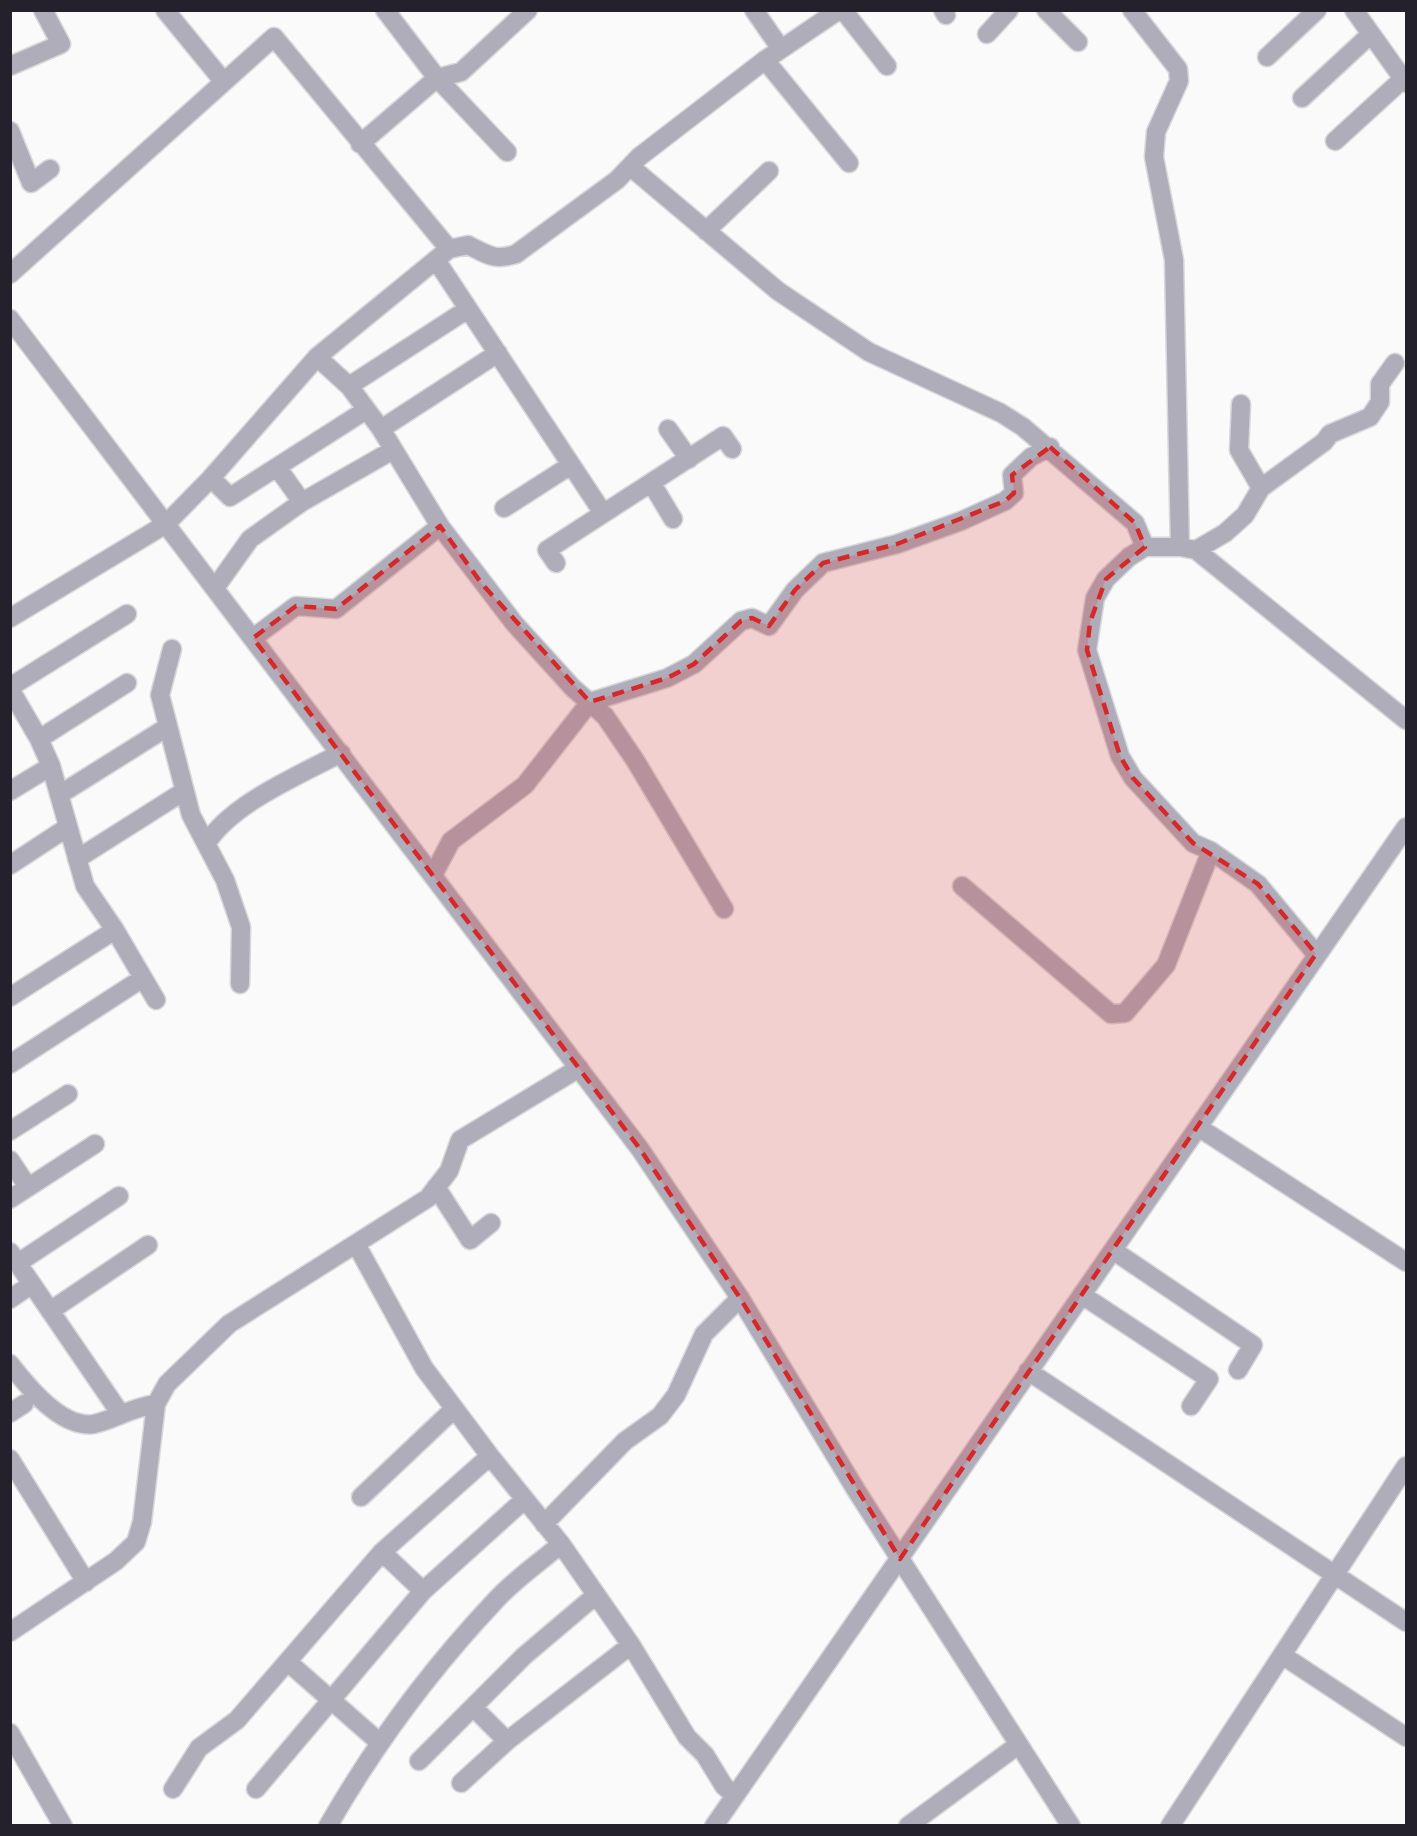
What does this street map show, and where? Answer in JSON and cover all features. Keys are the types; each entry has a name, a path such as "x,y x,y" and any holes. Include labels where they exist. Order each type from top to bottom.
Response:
{"street":[{"path":"10,66 61,44 43,10"},
{"path":"165,10 224,82"},
{"path":"385,10 437,78 507,152"},
{"path":"360,144 437,78 461,72 528,10"},
{"path":"754,10 781,49"},
{"path":"10,618 166,524 211,478 316,357 443,254 468,244 491,257 501,259 516,254 632,168 639,157 765,60 841,10 887,66"},
{"path":"987,34 1010,10"},
{"path":"1046,10 1078,42"},
{"path":"1132,10 1178,69 1179,81 1156,132 1154,157 1174,260 1188,549 1407,720"},
{"path":"1267,57 1317,10"},
{"path":"1335,141 1405,81 1354,10"},
{"path":"1302,98 1371,34"},
{"path":"10,274 274,37 360,144 443,254 468,309 603,513"},
{"path":"765,60 849,163"},
{"path":"10,131 31,183 50,169"},
{"path":"632,168 778,291 869,352 1001,413 1050,447 1135,523 1145,547"},
{"path":"706,231 769,171"},
{"path":"349,386 468,309"},
{"path":"10,320 640,1149 740,1298 900,1559 1071,1826"},
{"path":"381,429 498,353"},
{"path":"316,357 349,386 381,429 440,526 514,623 573,688 605,716 635,760 724,909"},
{"path":"1316,954 1258,884 1211,851 1193,843 1133,778 1120,756 1087,650 1095,598 1106,579 1129,556 1145,547 1188,549 1225,533 1245,515 1261,488 1324,442 1330,434 1370,417 1380,402 1380,384 1395,363"},
{"path":"1240,404 1239,450 1261,488"},
{"path":"211,478 230,497 366,410"},
{"path":"668,429 689,459"},
{"path":"556,563 547,550 603,513 652,484 723,436 732,449"},
{"path":"433,875 451,841 525,785 590,702 667,678 694,664 741,621 752,618 769,626 795,590 823,563 897,544 961,521 1005,501 1014,493 1012,476 1031,457 1050,447"},
{"path":"215,588 250,539 302,502 393,450"},
{"path":"504,508 571,465"},
{"path":"277,467 302,502"},
{"path":"652,484 673,519"},
{"path":"253,638 296,606 336,609 440,526"},
{"path":"127,614 10,688 17,717 39,739 51,766 85,886 115,930 156,1000"},
{"path":"172,649 160,695 191,815 225,880 241,927 240,984"},
{"path":"39,739 127,683"},
{"path":"59,795 161,731"},
{"path":"206,844 216,827 258,799 341,753"},
{"path":"10,792 51,766"},
{"path":"78,859 178,795"},
{"path":"10,865 68,827"},
{"path":"714,1826 1028,1371 1114,1251 1316,954 1407,827"},
{"path":"962,886 1111,1014 1125,1013 1166,965 1211,851"},
{"path":"10,997 115,930"},
{"path":"10,1064 142,978"},
{"path":"10,1632 116,1561 136,1542 142,1522 156,1404 167,1384 229,1324 428,1198 449,1170 460,1140 579,1068"},
{"path":"10,1131 68,1094"},
{"path":"1198,1127 1407,1262"},
{"path":"10,1199 95,1144"},
{"path":"10,1160 28,1187"},
{"path":"436,1187 470,1240 491,1223"},
{"path":"119,1196 14,1258 120,1413"},
{"path":"356,1244 424,1368 524,1500 561,1544 631,1645 687,1737 705,1755 724,1786 738,1789"},
{"path":"50,1311 148,1245"},
{"path":"1114,1251 1253,1345 1238,1370"},
{"path":"10,1299 32,1284"},
{"path":"1082,1295 1209,1379 1191,1406"},
{"path":"544,1524 626,1441 660,1416 676,1395 704,1334 740,1298"},
{"path":"10,1364 56,1414 79,1424 95,1424 120,1413 156,1404"},
{"path":"1028,1371 1407,1622"},
{"path":"361,1497 454,1409"},
{"path":"173,1789 199,1748 237,1720 289,1663 382,1552 490,1456"},
{"path":"10,1459 86,1582"},
{"path":"1170,1826 1407,1466"},
{"path":"256,1789 333,1701 423,1591 524,1500"},
{"path":"328,1826 379,1742 435,1667 496,1600 561,1544"},
{"path":"382,1552 423,1591"},
{"path":"419,1761 524,1656 596,1595"},
{"path":"461,1783 507,1741 631,1645"},
{"path":"1282,1655 1407,1737"},
{"path":"289,1663 379,1742"},
{"path":"474,1708 507,1741"},
{"path":"10,1732 63,1826"},
{"path":"908,1826 1018,1745"}],"highlighted area":[{"path":"1050,447 1135,523 1145,547 1106,579 1090,622 1087,650 1120,756 1133,778 1193,843 1258,884 1316,954 900,1559 740,1298 640,1149 253,638 296,606 336,609 440,526 482,584 590,702 667,678 694,664 741,621 752,618 769,626 795,590 823,563 897,544 1005,501 1014,493 1012,475"}]}
